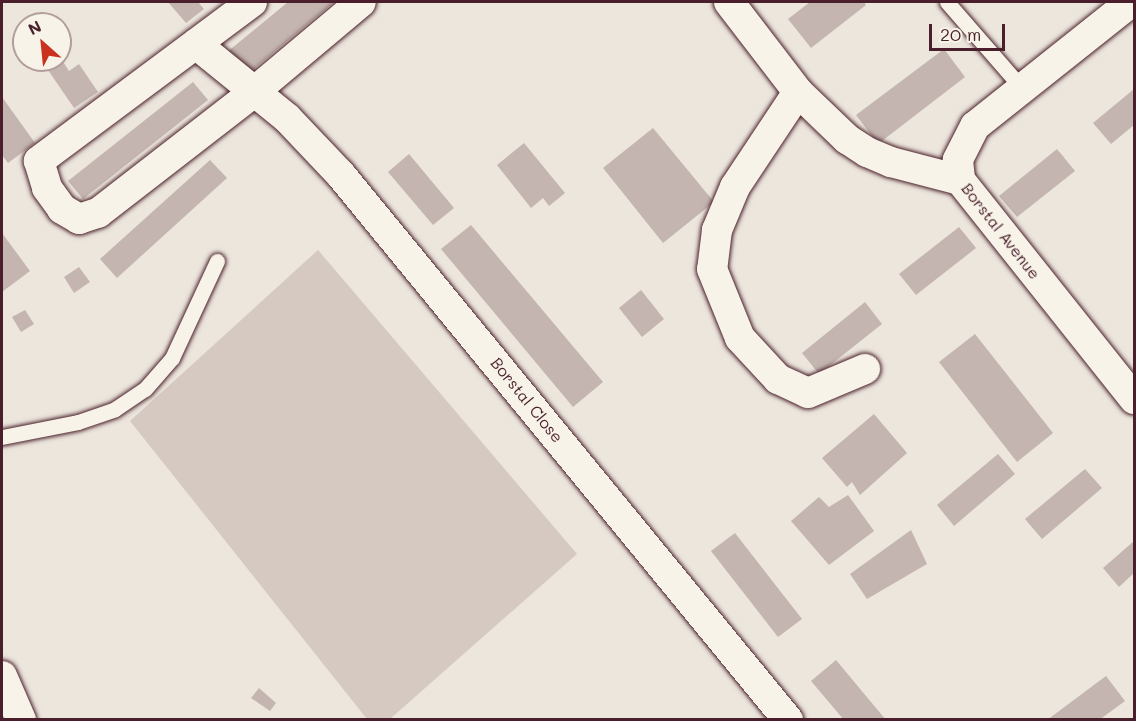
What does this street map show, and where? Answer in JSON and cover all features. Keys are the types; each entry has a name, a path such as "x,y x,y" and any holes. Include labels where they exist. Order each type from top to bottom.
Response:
{"street":[{"path":"252,2 39,161 47,188 62,209 79,219 98,213 255,91 361,2"},
{"path":"729,2 798,92 867,152 960,180"},
{"name":"Borstal Avenue","path":"1131,2 1021,87 975,126 958,160 960,180 1134,399"},
{"name":"Borstal Close","path":"196,44 287,118 341,175 788,720"},
{"path":"798,92 735,187 717,230 712,269 740,338 778,379 808,393 865,369"},
{"path":"2,676 21,720"}],"lane":[{"path":"947,2 1021,87"},
{"path":"2,437 78,422 115,409 145,389 172,358 217,261"}],"shaded area":[{"path":"318,250 577,554 390,719 367,719 130,421"}],"building":[{"path":"168,2 198,2 204,9 186,23"},
{"path":"288,2 334,2 245,76 226,53"},
{"path":"810,2 864,2 866,5 811,48 788,19"},
{"path":"944,49 965,77 878,144 856,115"},
{"path":"79,64 98,92 74,108 49,72 72,72 72,69"},
{"path":"193,82 208,100 83,199 68,181"},
{"path":"1134,89 1134,125 1111,144 1093,123"},
{"path":"2,97 35,143 8,163 2,155"},
{"path":"653,128 714,202 663,243 603,168"},
{"path":"524,143 565,193 549,206 543,198 531,208 497,165"},
{"path":"1057,149 1075,171 1017,217 999,196"},
{"path":"409,154 454,208 433,225 388,172"},
{"path":"210,160 227,178 117,278 100,259"},
{"path":"471,225 603,382 573,407 441,249"},
{"path":"959,227 976,248 916,295 899,274"},
{"path":"2,233 30,271 2,292"},
{"path":"79,267 90,282 74,293 64,277"},
{"path":"641,290 664,319 642,337 619,308"},
{"path":"865,302 882,324 819,374 802,353"},
{"path":"25,310 34,324 21,332 12,317"},
{"path":"975,334 1053,433 1017,462 939,362"},
{"path":"874,414 907,453 860,495 852,482 847,487 822,458"},
{"path":"998,454 1015,474 954,526 937,505"},
{"path":"1085,469 1102,488 1042,539 1025,519"},
{"path":"848,495 874,531 829,565 791,521 819,497 829,507"},
{"path":"911,530 927,564 867,599 850,574"},
{"path":"735,533 802,619 778,637 711,551"},
{"path":"1134,541 1134,573 1119,587 1103,568"},
{"path":"836,660 886,720 844,720 811,681"},
{"path":"1106,676 1125,701 1099,720 1047,720"},
{"path":"259,688 276,703 270,711 251,698"}]}
